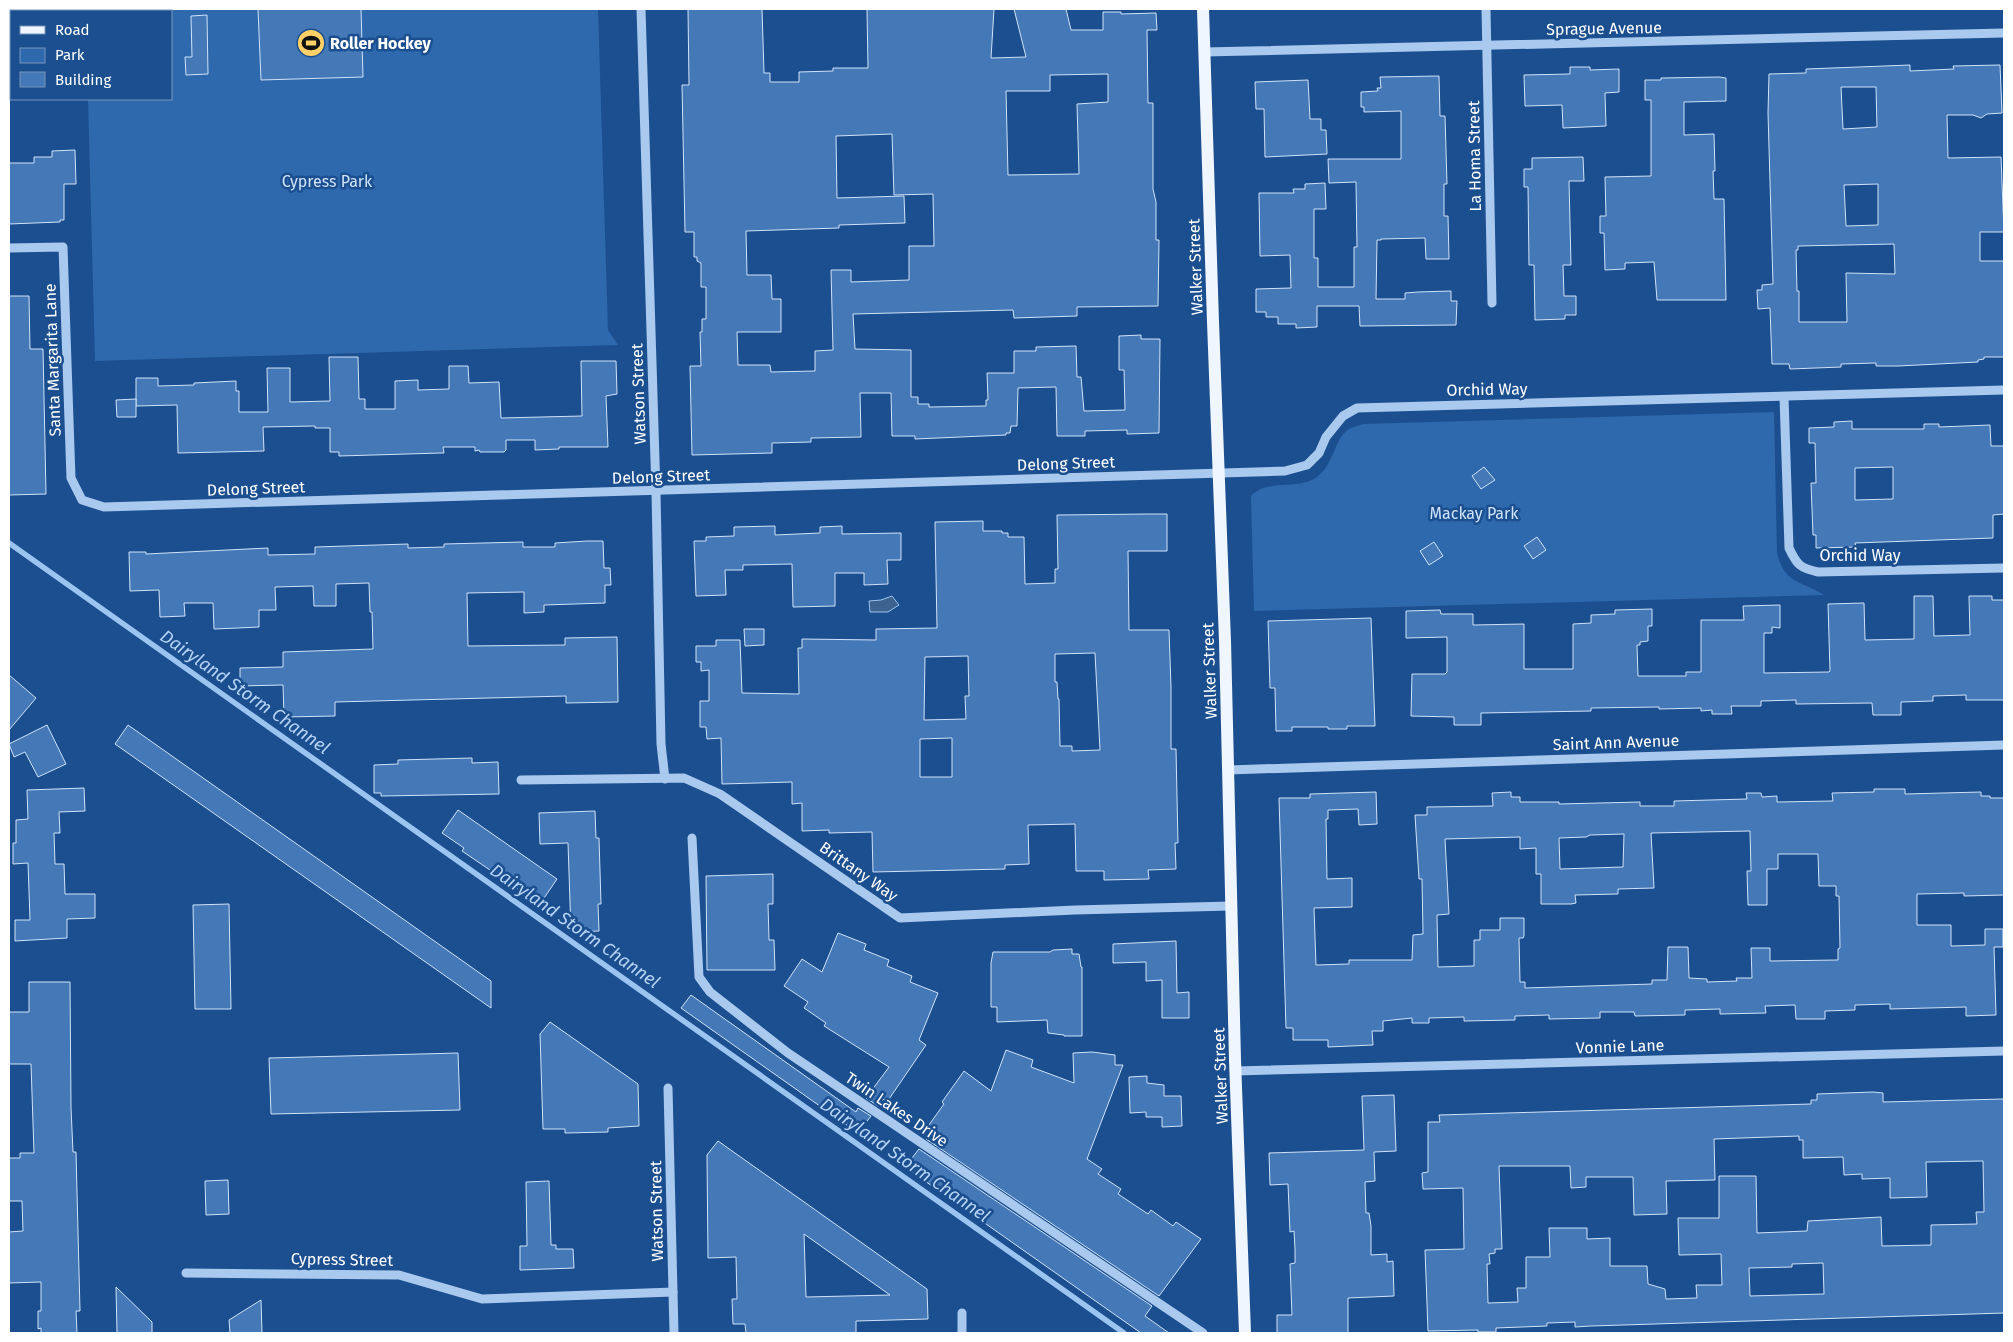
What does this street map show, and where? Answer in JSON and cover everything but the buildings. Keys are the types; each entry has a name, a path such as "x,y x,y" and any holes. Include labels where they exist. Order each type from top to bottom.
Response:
{"main road":[{"name":"Walker Street","path":"1204,9 1245,1333"}],"street":[{"name":"Watson Street","path":"641,9 656,492 661,744 665,779"},
{"name":"La Homa Street","path":"1486,9 1492,303"},
{"name":"Sprague Avenue","path":"1204,52 2004,33"},
{"name":"Santa Margarita Lane","path":"9,248 63,247 71,478 82,500 104,507"},
{"name":"Orchid Way","path":"1219,473 1285,472 1307,465 1319,453 1326,437 1343,416 1357,408 2004,390"},
{"name":"Orchid Way","path":"1784,397 1789,548 1794,560 1803,569 1818,572 2004,568"},
{"name":"Delong Street","path":"104,507 656,492 1219,473"},
{"name":"Saint Ann Avenue","path":"1228,770 2004,745"},
{"name":"Brittany Way","path":"521,780 684,778 720,794 900,918 1075,910 1231,906"},
{"name":"Twin Lakes Drive","path":"692,838 699,977 710,992 788,1054 1203,1333"},
{"name":"Vonnie Lane","path":"1236,1071 2004,1051"},
{"name":"Watson Street","path":"668,1088 674,1333"},
{"name":"Cypress Street","path":"186,1272 399,1275 482,1299 673,1292"},
{"path":"962,1313 962,1333"}],"green space":[{"name":"Cypress Park","path":"598,9 608,330 618,345 95,361 88,100 172,100 172,10 85,10"},
{"name":"Mackay Park","path":"1774,412 1777,553 1784,571 1789,576 1824,595 1254,611 1251,496 1266,487 1301,483 1317,477 1327,466 1340,439 1349,429 1364,424"}],"shaded area":[{"path":"892,596 899,605 888,612 870,612 869,601 881,600"}],"waterway":[{"name":"Dairyland Storm Channel","path":"9,543 1124,1333"}],"place":[{"name":"Roller Hockey","path":"311,43"}]}
